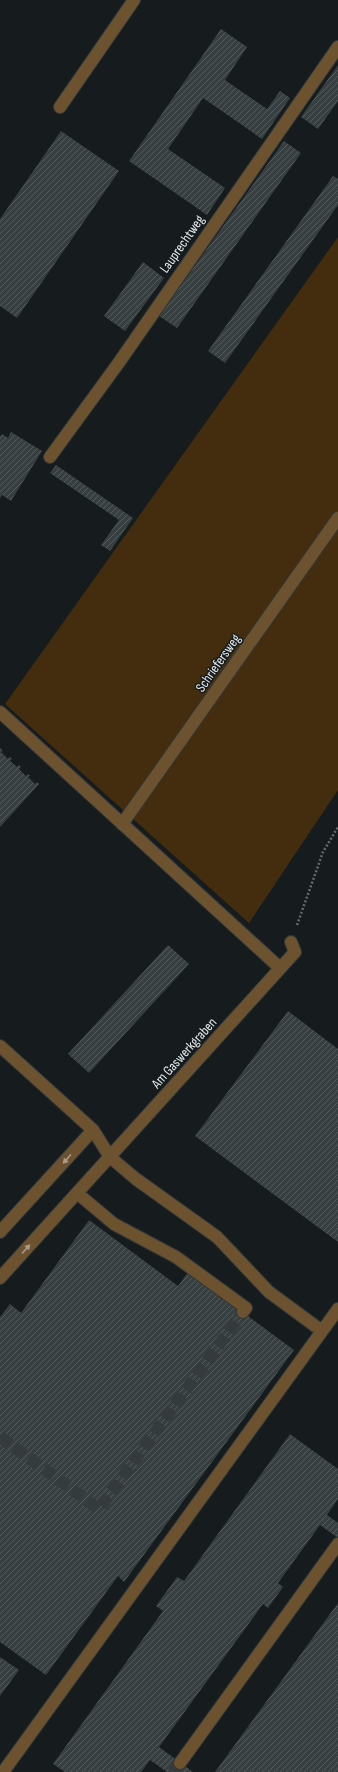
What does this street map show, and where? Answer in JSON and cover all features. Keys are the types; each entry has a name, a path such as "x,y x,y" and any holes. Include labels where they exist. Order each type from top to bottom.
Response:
{"street":[{"path":"60,107 134,0"},
{"name":"Lauprechtweg","path":"50,457 120,361 338,47"},
{"name":"Schriefersweg","path":"122,824 338,518"},
{"path":"0,712 280,968"},
{"name":"Am Gaswerkgraben","path":"0,1278 296,952 291,942"},
{"path":"0,1046 93,1130 110,1157 136,1179 217,1237 269,1292 322,1331"},
{"path":"0,1232 93,1130"},
{"path":"77,1193 114,1224 176,1257 246,1308 243,1312"},
{"path":"3,1772 338,1309"},
{"path":"180,1763 338,1544"}],"path":[{"path":"291,942 323,852 338,827"}],"shaded area":[{"path":"338,237 338,790 249,923 5,704"}],"building":[{"path":"221,29 247,47 225,80 267,109 280,91 290,98 262,139 203,98 168,149 225,188 207,215 129,161"},
{"path":"338,65 338,101 318,129 301,117"},
{"path":"61,131 119,171 17,318 0,306 0,219"},
{"path":"284,141 301,153 177,328 159,316"},
{"path":"333,176 338,179 338,205 225,363 208,351"},
{"path":"143,262 164,278 125,331 104,316"},
{"path":"11,432 42,451 11,501 2,495 0,498 0,437 2,434 8,438"},
{"path":"56,465 133,518 110,551 101,545 119,520 50,473"},
{"path":"0,748 3,751 1,752 8,759 10,757 12,759 10,761 17,767 19,765 21,767 19,769 26,776 28,774 30,776 28,777 35,784 37,782 39,784 0,827"},
{"path":"168,945 189,964 89,1073 68,1054"},
{"path":"288,1011 338,1049 338,1242 195,1136"},
{"path":"89,1220 178,1286 188,1272 294,1350 124,1582 118,1576 46,1675 0,1642 0,1317 10,1304 21,1313"},
{"path":"290,1434 338,1469 338,1499 327,1515 338,1523 338,1538 320,1525 278,1583 283,1587 268,1608 263,1604 159,1747 193,1772 167,1772 150,1760 141,1772 65,1772 53,1764 163,1611 156,1606 177,1577 184,1581"},
{"path":"338,1603 338,1772 215,1772"},
{"path":"0,1657 19,1670 0,1696"}],"tunnel":[{"path":"0,1437 99,1509 243,1312"},
{"path":"173,1772 180,1763"}]}
